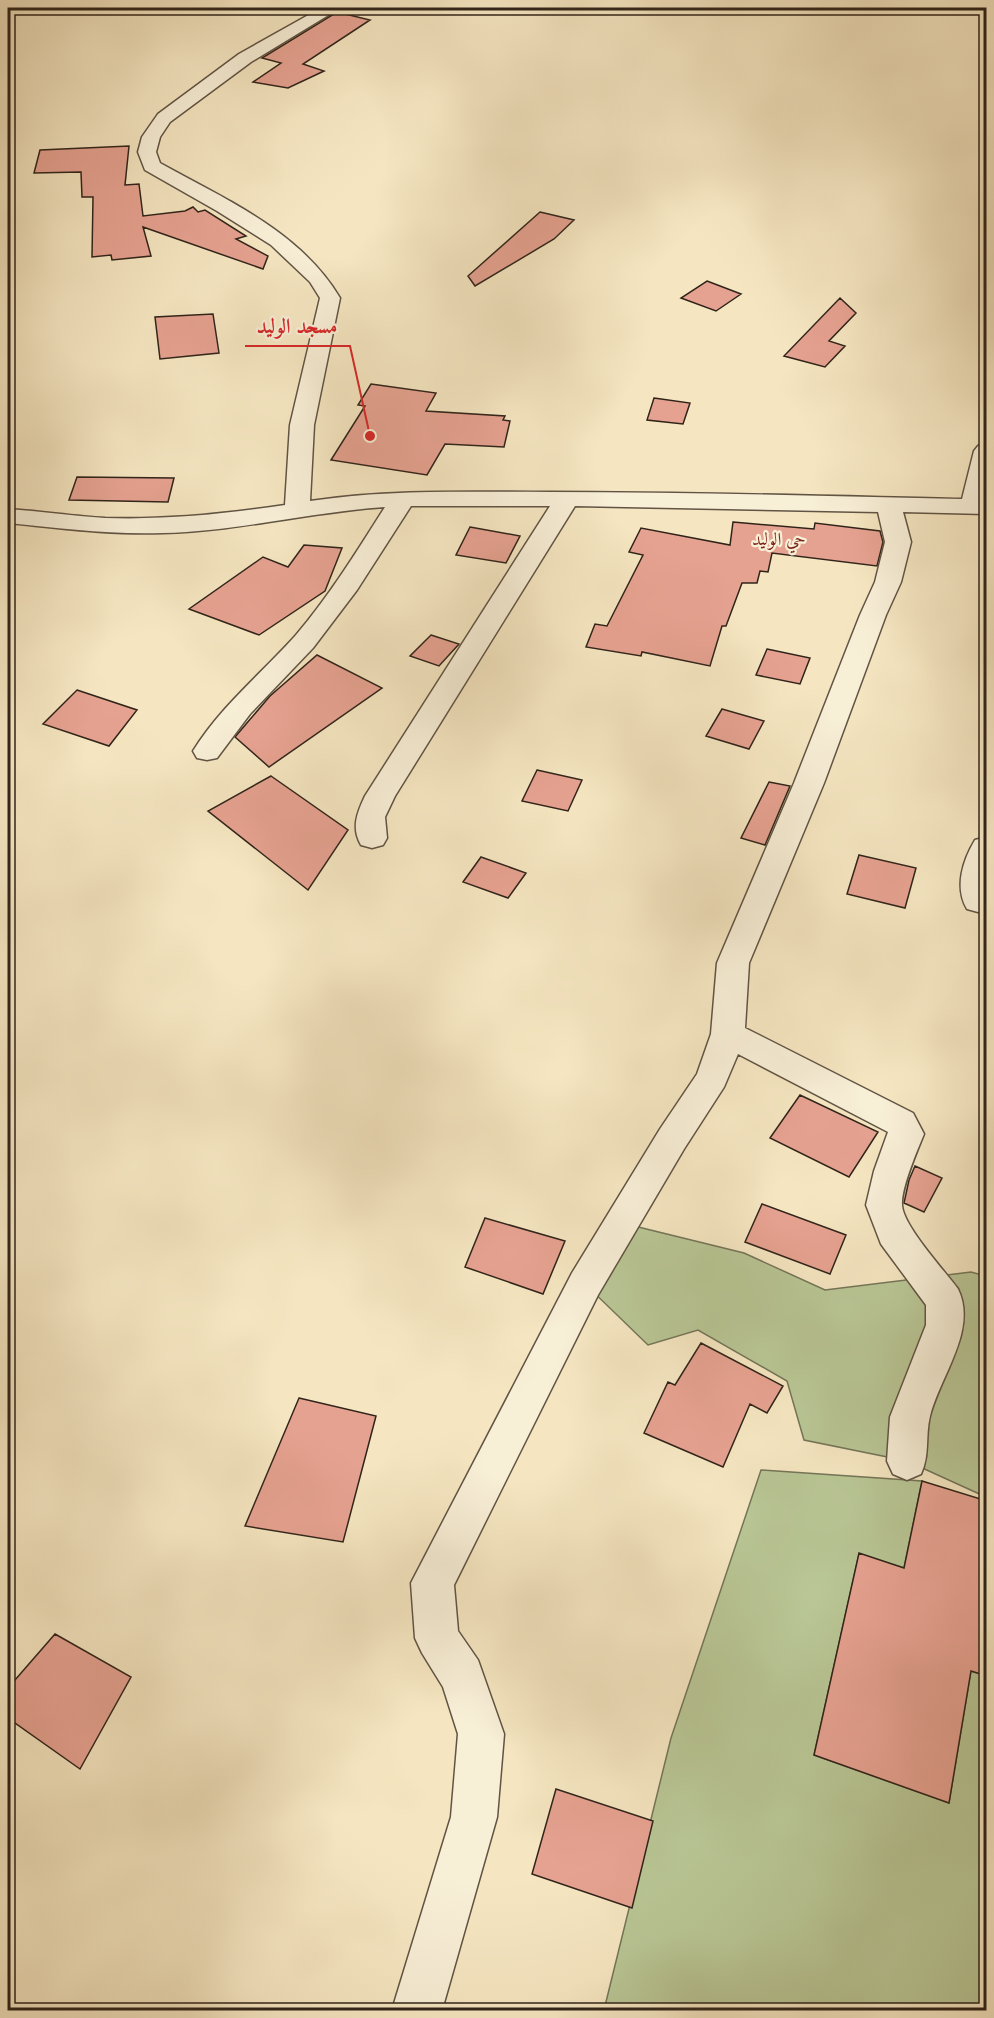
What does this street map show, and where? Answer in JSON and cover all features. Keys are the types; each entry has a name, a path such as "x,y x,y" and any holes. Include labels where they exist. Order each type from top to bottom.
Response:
{"street":[{"path":"297,510 302,425 330,298 325,285 311,270 262,230 152,166 147,152 152,137 164,118 245,58 333,8"},
{"path":"8,516 103,525 163,526 227,521 350,502 404,499 667,499 980,507 987,452"},
{"path":"207,751 218,732 235,712 304,642 333,607 404,499"},
{"path":"372,838 370,817 380,796 567,499"},
{"path":"417,2010 474,1817 481,1734 462,1676 437,1638 432,1583 585,1284 666,1148 712,1078 728,1034 733,963 809,783 873,615 888,582 897,542 889,506"},
{"path":"978,901 976,871 987,846"},
{"path":"728,1034 901,1123 904,1127 906,1134 892,1171 884,1205 894,1233 945,1301 945,1325 910,1417 907,1461"}],"green space":[{"path":"622,1223 744,1253 825,1290 971,1272 986,1276 986,1497 907,1461 804,1440 787,1381 698,1330 648,1345 585,1284"},
{"path":"761,1470 922,1481 904,1568 859,1554 814,1755 949,1803 971,1671 986,1676 986,2010 604,2010 671,1738"}],"building":[{"path":"337,12 370,20 303,64 324,71 288,88 253,82 281,63 262,58"},
{"path":"129,146 125,185 139,184 143,216 185,211 193,207 198,212 205,210 246,236 236,239 268,256 263,269 143,227 151,256 112,260 111,255 92,257 93,197 82,197 81,172 34,173 40,150"},
{"path":"540,212 574,220 554,239 475,286 468,276"},
{"path":"707,281 741,294 716,311 681,298"},
{"path":"840,298 856,313 829,341 845,346 825,367 784,356"},
{"path":"213,314 219,353 160,359 155,317"},
{"path":"371,384 436,393 426,411 505,416 503,420 510,421 504,447 445,444 427,475 331,460 365,406 358,405"},
{"path":"654,398 690,403 683,424 647,420"},
{"path":"77,477 174,478 168,502 69,500"},
{"path":"733,522 814,529 815,523 880,531 883,542 877,566 772,553 768,572 760,571 757,583 742,583 726,626 722,626 710,666 642,652 641,656 586,647 595,624 607,626 643,555 629,552 641,528 730,545"},
{"path":"470,527 520,536 506,563 456,555"},
{"path":"304,545 342,548 325,591 259,635 189,609 263,557 288,567"},
{"path":"431,635 459,644 439,666 410,656"},
{"path":"767,649 810,658 800,684 756,675"},
{"path":"317,655 382,688 269,767 235,737 270,696"},
{"path":"77,690 137,710 109,746 43,724"},
{"path":"722,709 764,721 749,749 706,736"},
{"path":"537,770 582,780 568,811 522,801"},
{"path":"271,776 348,830 308,890 208,811"},
{"path":"769,782 790,786 765,845 741,838"},
{"path":"859,855 916,868 905,908 847,894"},
{"path":"481,857 526,873 508,898 463,882"},
{"path":"800,1095 878,1132 849,1177 770,1138"},
{"path":"915,1166 942,1178 924,1212 904,1203"},
{"path":"762,1204 846,1235 830,1274 745,1242"},
{"path":"485,1218 565,1241 543,1294 465,1267"},
{"path":"701,1343 783,1386 767,1413 750,1404 723,1467 644,1433 668,1382 675,1385"},
{"path":"299,1398 376,1416 343,1542 245,1526"},
{"path":"922,1481 987,1501 987,1676 971,1671 949,1803 814,1755 859,1553 904,1568"},
{"path":"55,1634 131,1677 80,1769 8,1718 8,1688"},
{"path":"556,1789 653,1821 632,1908 532,1874"}],"place":[{"name":"مسجد الوليد","path":"370,436"}],"district":[{"name":"حي الوليد","path":"779,539"}]}
